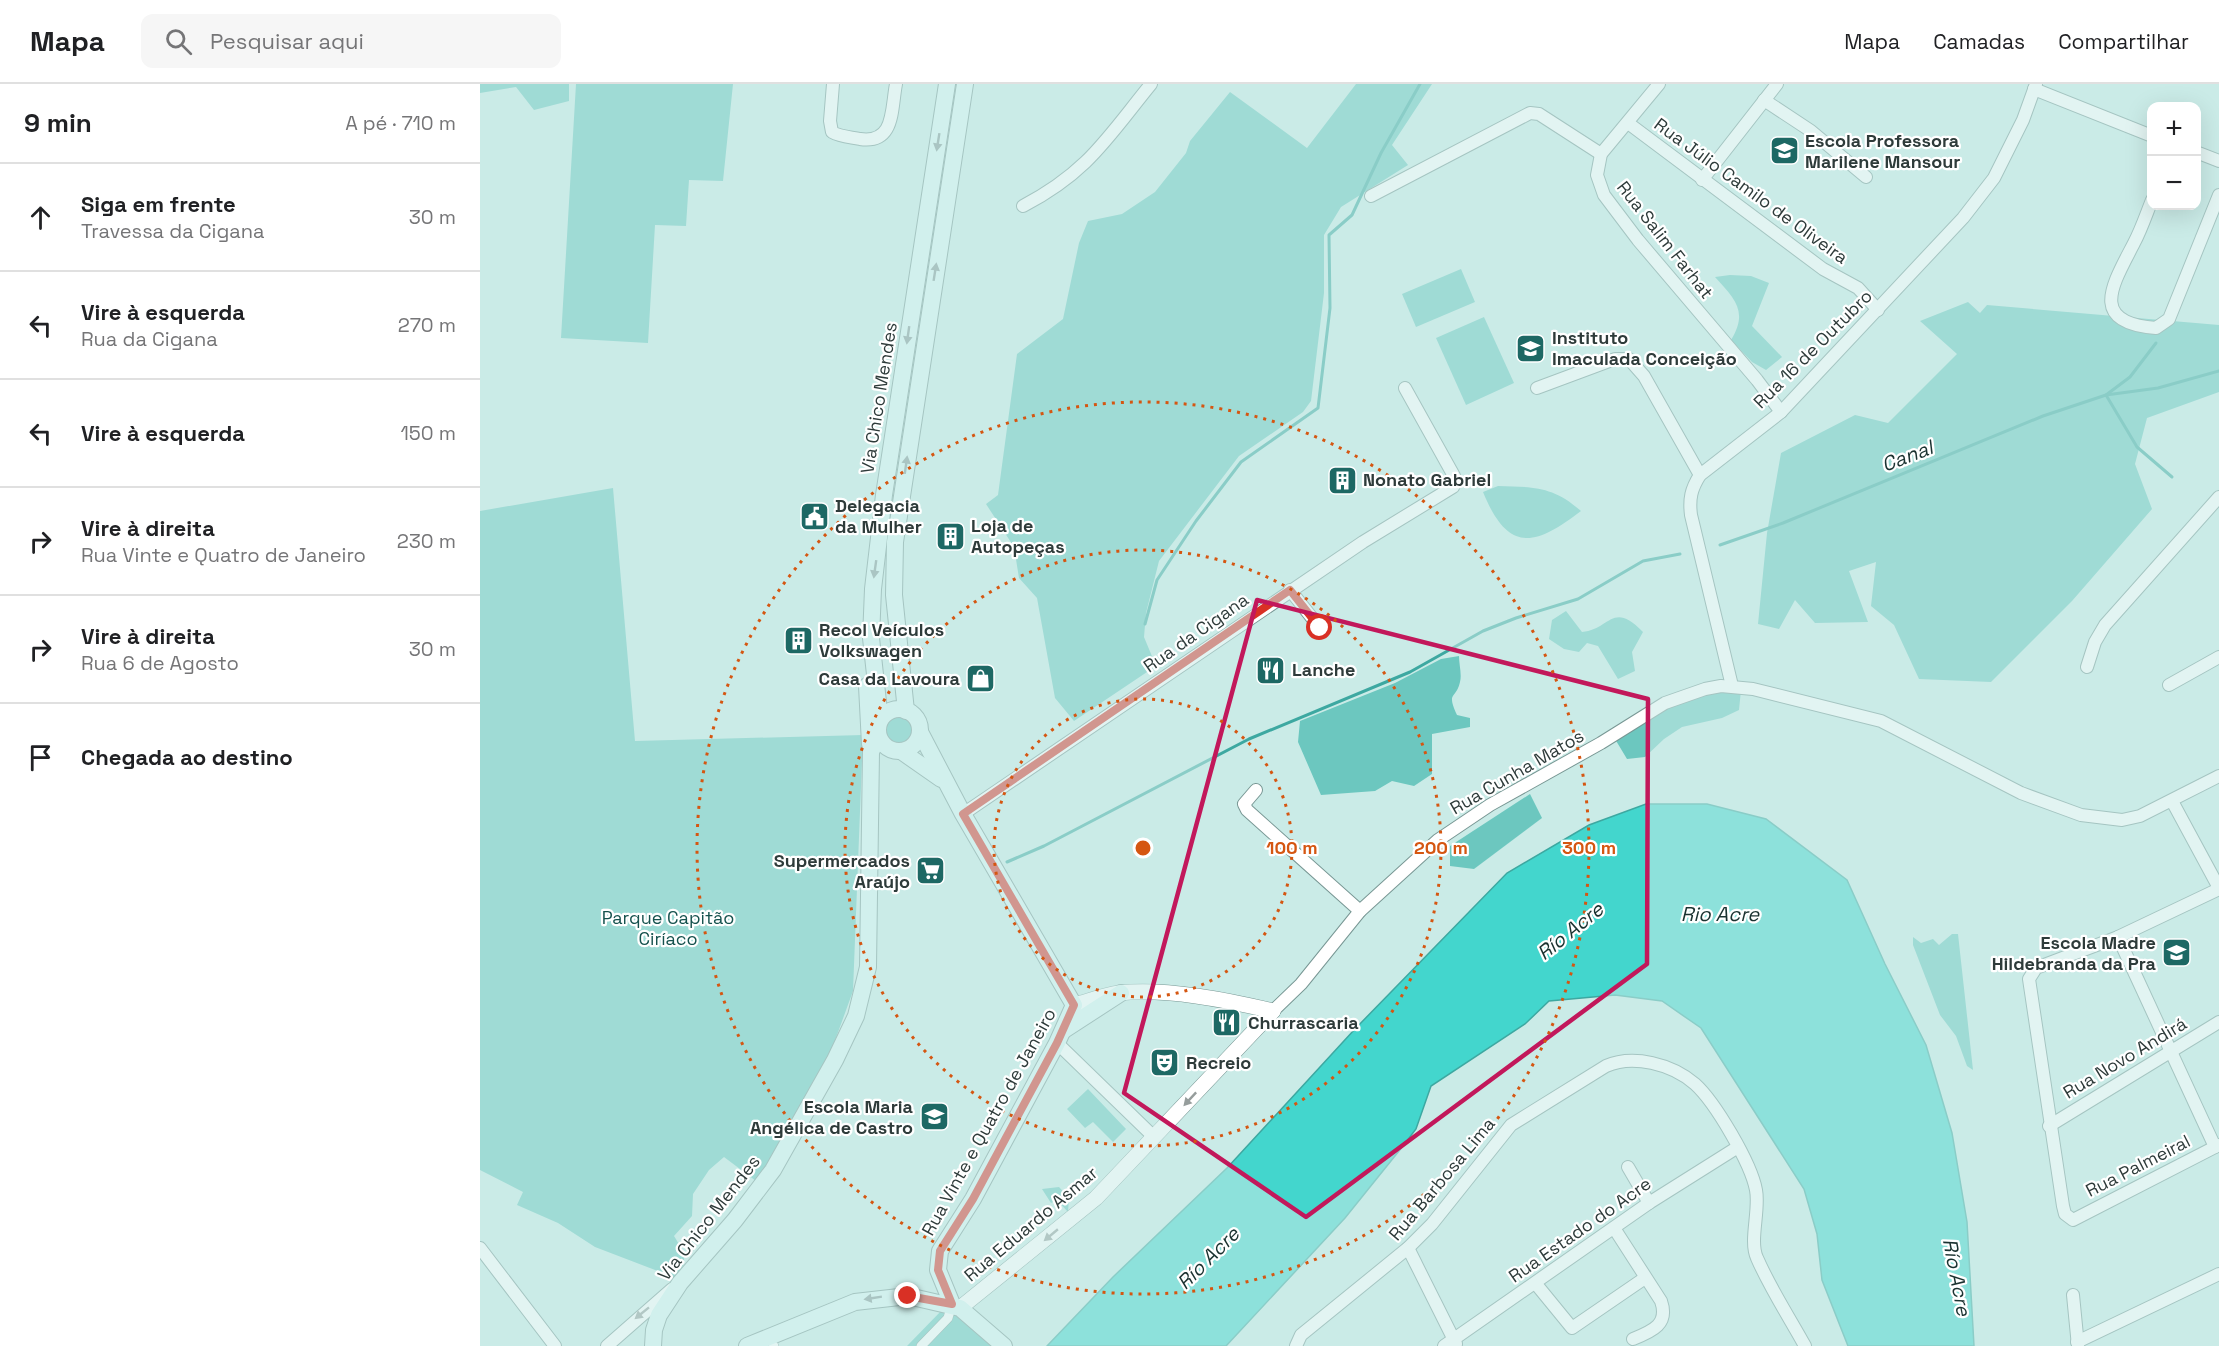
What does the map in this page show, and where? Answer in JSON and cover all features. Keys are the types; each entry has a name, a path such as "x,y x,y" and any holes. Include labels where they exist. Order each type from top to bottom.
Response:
{"main road":[{"name":"Via Chico Mendes","path":"653,1346 654,1330 659,1316 680,1283 735,1220 773,1170 835,1060 856,1016 868,967 871,752 879,728 871,638 873,590 884,495 947,84"},
{"name":"Via Chico Mendes","path":"906,711 894,596 895,542 965,84"},
{"path":"871,638 867,692 871,752"},
{"path":"946,783 898,751 884,746 879,728 890,711 906,711 916,719 920,732 963,814 1074,1005"},
{"path":"871,772 882,754 915,744 920,732"},
{"path":"1060,1037 1121,993"},
{"name":"Rua Vinte e Quatro de Janeiro","path":"961,1309 938,1270 940,1251 973,1199 1060,1037 1074,1005"},
{"path":"747,1346 855,1302 908,1296 961,1309 1004,1346"}],"street":[{"path":"833,84 830,121 832,132 872,140 880,138 886,131 896,84"},
{"path":"1023,206 1082,168 1112,135 1151,84"},
{"path":"1371,196 1530,113 1539,114 1601,154 1659,84"},
{"path":"1702,180 1777,84"},
{"path":"2035,87 2147,134"},
{"name":"Rua 16 de Outubro","path":"1700,475 1781,412 1963,218 1994,178 2023,120 2035,87"},
{"path":"1764,100 1811,131 1866,177"},
{"name":"Rua Júlio Camilo de Oliveira","path":"1628,123 1823,269 1858,288 1878,310"},
{"name":"Rua Salim Farhat","path":"1601,154 1597,175 1604,195 1638,240 1757,380 1781,412"},
{"path":"2201,154 2219,161"},
{"path":"2147,209 2117,276 2110,303 2115,315 2146,327 2156,328 2163,325 2173,310 2219,195"},
{"path":"1537,388 1615,359 1632,361 1644,376 1700,475 1690,492 1690,506 1732,686"},
{"name":"Rua da Cigana","path":"963,814 1290,590 1453,487 1456,481 1454,476 1405,388"},
{"path":"2087,667 2095,642 2105,626 2217,504"},
{"path":"1290,590 1320,628"},
{"path":"2169,685 2219,657"},
{"name":"Rua Cunha Matos","path":"1273,1011 1301,984 1359,911 1438,840 1490,805 1601,743 1665,703 1705,689 1732,686 1824,705 1881,721 2021,793 2080,814 2122,820 2140,816 2219,776"},
{"path":"1256,790 1244,807 1359,911"},
{"path":"2049,1126 2031,973 2036,968 2118,937 2219,889 2172,801"},
{"path":"2118,937 2217,1146"},
{"path":"1074,1005 1121,993 1202,997 1273,1011"},
{"name":"Rua Eduardo Asmar","path":"961,1309 1096,1198 1273,1011"},
{"name":"Rua Novo Andirá","path":"2049,1126 2219,1022"},
{"path":"1060,1037 1154,1137"},
{"name":"Rua Barbosa Lima","path":"1296,1346 1301,1335 1408,1248 1437,1217 1511,1125 1585,1077 1618,1060 1634,1059 1652,1064 1694,1083 1711,1103 1738,1147 1756,1187 1757,1258 1805,1346"},
{"name":"Rua Palmeiral","path":"2049,1126 2065,1214 2073,1220 2217,1146"},
{"name":"Rua Estado do Acre","path":"1452,1344 1649,1203 1738,1147"},
{"path":"1628,1167 1649,1203"},
{"path":"1614,1228 1661,1301 1664,1319 1659,1326 1633,1339"},
{"path":"480,1248 555,1346"},
{"path":"1408,1248 1452,1344"},
{"path":"2073,1295 2078,1344 2219,1274"},
{"path":"1536,1284 1569,1327 1575,1327 1645,1278"},
{"path":"607,1346 680,1283"},
{"path":"921,1346 948,1318 961,1309"}],"highlighted area":[{"path":"1257,600 1648,699 1647,964 1306,1217 1124,1093"}],"green space":[{"path":"480,84 569,84 569,101 534,110 516,87 480,93"},
{"path":"576,84 733,84 723,181 689,180 686,226 655,225 648,343 561,338"},
{"path":"1356,84 1432,84 1392,145 1408,165 1341,207 1324,235 1324,293 1311,401 1303,412 1239,456 1159,561 1146,613 1144,637 1156,666 1074,721 1055,698 1037,598 1019,578 1014,547 986,504 998,495 1017,354 1063,319 1079,243 1088,221 1122,214 1155,192 1186,153 1190,141 1230,92 1307,148"},
{"path":"1461,269 1475,302 1416,327 1402,294"},
{"path":"1751,276 1769,283 1752,326 1782,357 1766,370 1752,362 1731,340 1739,321 1739,313 1733,299 1715,277"},
{"path":"1968,302 1980,313 1987,305 2219,325 2219,392 2147,418 2135,464 2152,509 2072,601 1991,682 1919,679 1894,625 1871,606 1876,562 1849,571 1868,622 1815,623 1795,600 1779,629 1758,624 1767,533 1781,453 1855,415 1888,423 1957,354 1920,321"},
{"path":"1484,317 1514,383 1466,405 1436,338"},
{"path":"1498,486 1552,492 1581,511 1549,532 1536,537 1524,538 1502,526 1492,512 1483,492"},
{"name":"Parque Capitão Ciríaco","path":"613,488 635,741 863,735 853,991 817,1090 760,1184 724,1157 709,1170 693,1194 692,1216 674,1236 684,1257 683,1266 676,1278 595,1247 558,1223 517,1205 523,1192 480,1170 480,511"},
{"path":"1566,611 1582,632 1599,627 1617,617 1633,623 1643,632 1632,652 1635,671 1618,679 1598,646 1587,643 1579,652 1564,649 1549,639 1552,620"},
{"path":"1459,656 1461,679 1452,702 1457,715 1470,718 1470,727 1432,734 1432,774 1414,786 1392,781 1375,791 1321,795 1298,742 1300,721 1395,683 1441,659"},
{"path":"1741,690 1739,710 1722,718 1682,727 1664,739 1645,757 1627,759 1615,739 1682,698"},
{"path":"899,715 910,720 915,731 910,742 899,747 888,742 883,731 888,720"},
{"path":"1530,794 1542,818 1474,869 1450,866 1450,846"},
{"path":"1952,934 1958,934 1973,1070 1967,1066 1956,1036 1940,1015 1913,945 1913,937 1921,943 1933,939 1939,945"},
{"path":"1088,1089 1126,1129 1113,1142 1093,1122 1085,1128 1067,1109"},
{"path":"1059,1187 1069,1198 1068,1212 1057,1200 1051,1203 1042,1189"},
{"path":"942,1310 960,1314 994,1346 907,1346"}],"water":[{"name":"Rio Acre","path":"1646,804 1707,804 1766,819 1847,880 1885,964 1926,1045 1952,1133 1967,1222 1974,1346 1848,1346 1822,1280 1817,1234 1804,1189 1701,1028 1662,1001 1615,995 1549,1001 1525,1024 1431,1086 1416,1129 1403,1146 1345,1218 1226,1346 1047,1346 1113,1277 1227,1168 1354,1030 1507,873 1589,825"}],"waterway":[{"path":"1145,624 1157,580 1196,521 1241,462 1318,408 1330,308 1329,235 1352,215 1381,153 1420,84"},
{"name":"Canal","path":"2156,343 2130,377 2106,395 2137,447 2172,477"},
{"name":"Canal","path":"1720,545 1783,523 2043,416 2106,395 2158,388 2219,371"},
{"path":"1007,862 1044,846 1249,739 1410,672 1483,631 1578,599 1643,561 1680,554"}],"place":[{"name":"Escola Professora Marilene Mansour","path":"1784,151"},
{"name":"Instituto Imaculada Conceição","path":"1531,348"},
{"name":"Nonato Gabriel","path":"1342,480"},
{"name":"Delegacia da Mulher","path":"814,516"},
{"name":"Loja de Autopeças","path":"950,536"},
{"name":"Recol Veículos Volkswagen","path":"798,640"},
{"name":"Lanche","path":"1271,670"},
{"name":"Casa da Lavoura","path":"981,679"},
{"name":"Supermercados Araújo","path":"931,871"},
{"name":"Escola Madre Hildebranda da Pra","path":"2177,953"},
{"name":"Churrascaria","path":"1227,1023"},
{"name":"Recreio","path":"1165,1063"},
{"name":"Escola Maria Angélica de Castro","path":"934,1117"}],"route":[{"path":"908,1296 952,1304 938,1270 937,1262 940,1251 973,1199 1057,1043 1074,1005 963,814 1064,747 1290,590 1320,628"}],"water label":[{"name":"Río Acre","path":"1570,931"},
{"name":"Río Acre","path":"1208,1258"},
{"name":"Río Acre","path":"1957,1277"}]}
